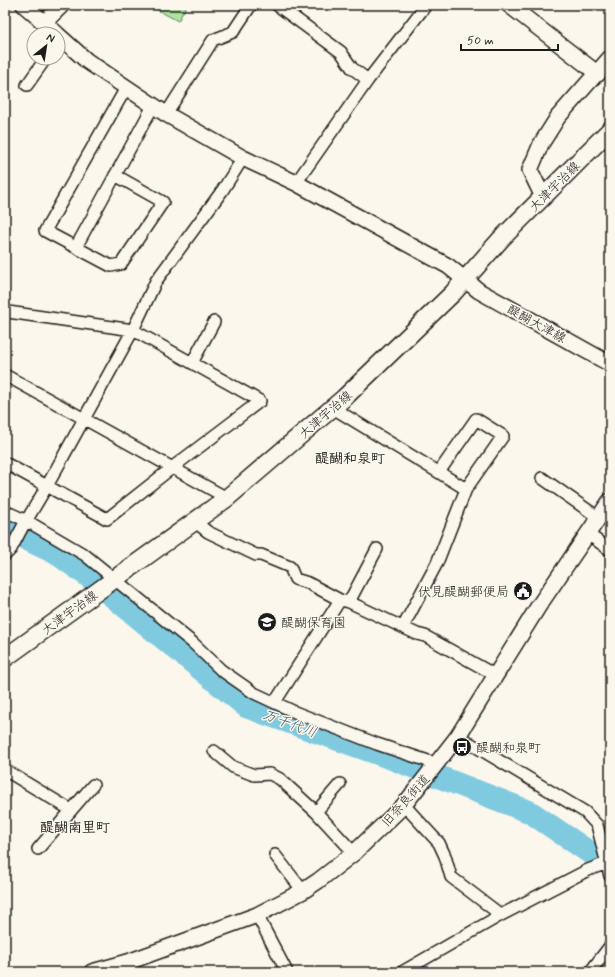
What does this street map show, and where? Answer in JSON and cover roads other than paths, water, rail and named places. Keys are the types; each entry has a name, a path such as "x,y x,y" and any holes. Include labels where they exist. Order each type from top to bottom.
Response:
{"main road":[{"name":"大津宇治線","path":"5,658 227,498 333,408 453,293 501,239 610,130"}],"street":[{"name":"醍醐大津線","path":"24,5 48,26"},
{"path":"44,22 62,5"},
{"path":"76,247 114,175 160,110 213,40 233,32 250,5"},
{"path":"277,5 341,52 352,68 368,80"},
{"path":"296,183 368,80 426,5"},
{"path":"509,5 598,74"},
{"name":"醍醐大津線","path":"66,44 87,61 160,110 244,158 296,183 448,266 479,291 610,364"},
{"path":"543,197 530,170 540,144 558,117 598,74 610,58"},
{"path":"27,85 40,66"},
{"path":"114,175 163,202 121,264 111,266 45,231 126,88"},
{"path":"7,551 47,486 133,330 156,281 222,191 244,158"},
{"path":"5,310 8,312 133,330 260,401 107,519 5,463"},
{"path":"192,363 214,322"},
{"path":"5,375 227,498"},
{"path":"333,408 466,489"},
{"path":"403,627 437,563 466,489 503,436 476,418 440,472"},
{"path":"542,478 599,518"},
{"name":"旧奈良街道","path":"92,972 130,967 257,915 303,892 354,853 404,805 458,736 495,674 538,607 610,501"},
{"path":"5,512 85,555 106,585 193,643 221,670 254,693 297,713 377,744 432,771"},
{"path":"194,521 208,532 256,555 261,555 290,568 295,579 308,582 345,601 417,634 425,636 495,674"},
{"path":"588,534 610,550"},
{"path":"275,702 345,601 377,549"},
{"path":"402,972 501,915 588,870 608,868 597,825 585,812 458,736"},
{"path":"214,750 233,767 254,775 270,774 280,779 316,812 354,853"},
{"path":"5,770 71,810"},
{"path":"316,812 340,784"},
{"path":"38,849 93,785"},
{"path":"404,805 439,843 446,856 451,877 501,915"},
{"path":"275,855 303,892"},
{"path":"257,915 288,972"},
{"path":"590,972 610,946"}],"waterway":[{"name":"万千代川","path":"5,529 56,553 88,576 247,707 393,759 530,812 589,852 610,854"}],"place":[{"name":"伏見醍醐郵便局","path":"523,591"},
{"name":"醍醐保育園","path":"267,622"},
{"name":"醍醐和泉町","path":"462,747"}],"district":[{"name":"醍醐和泉町","path":"350,458"},
{"name":"醍醐南里町","path":"75,827"}]}
